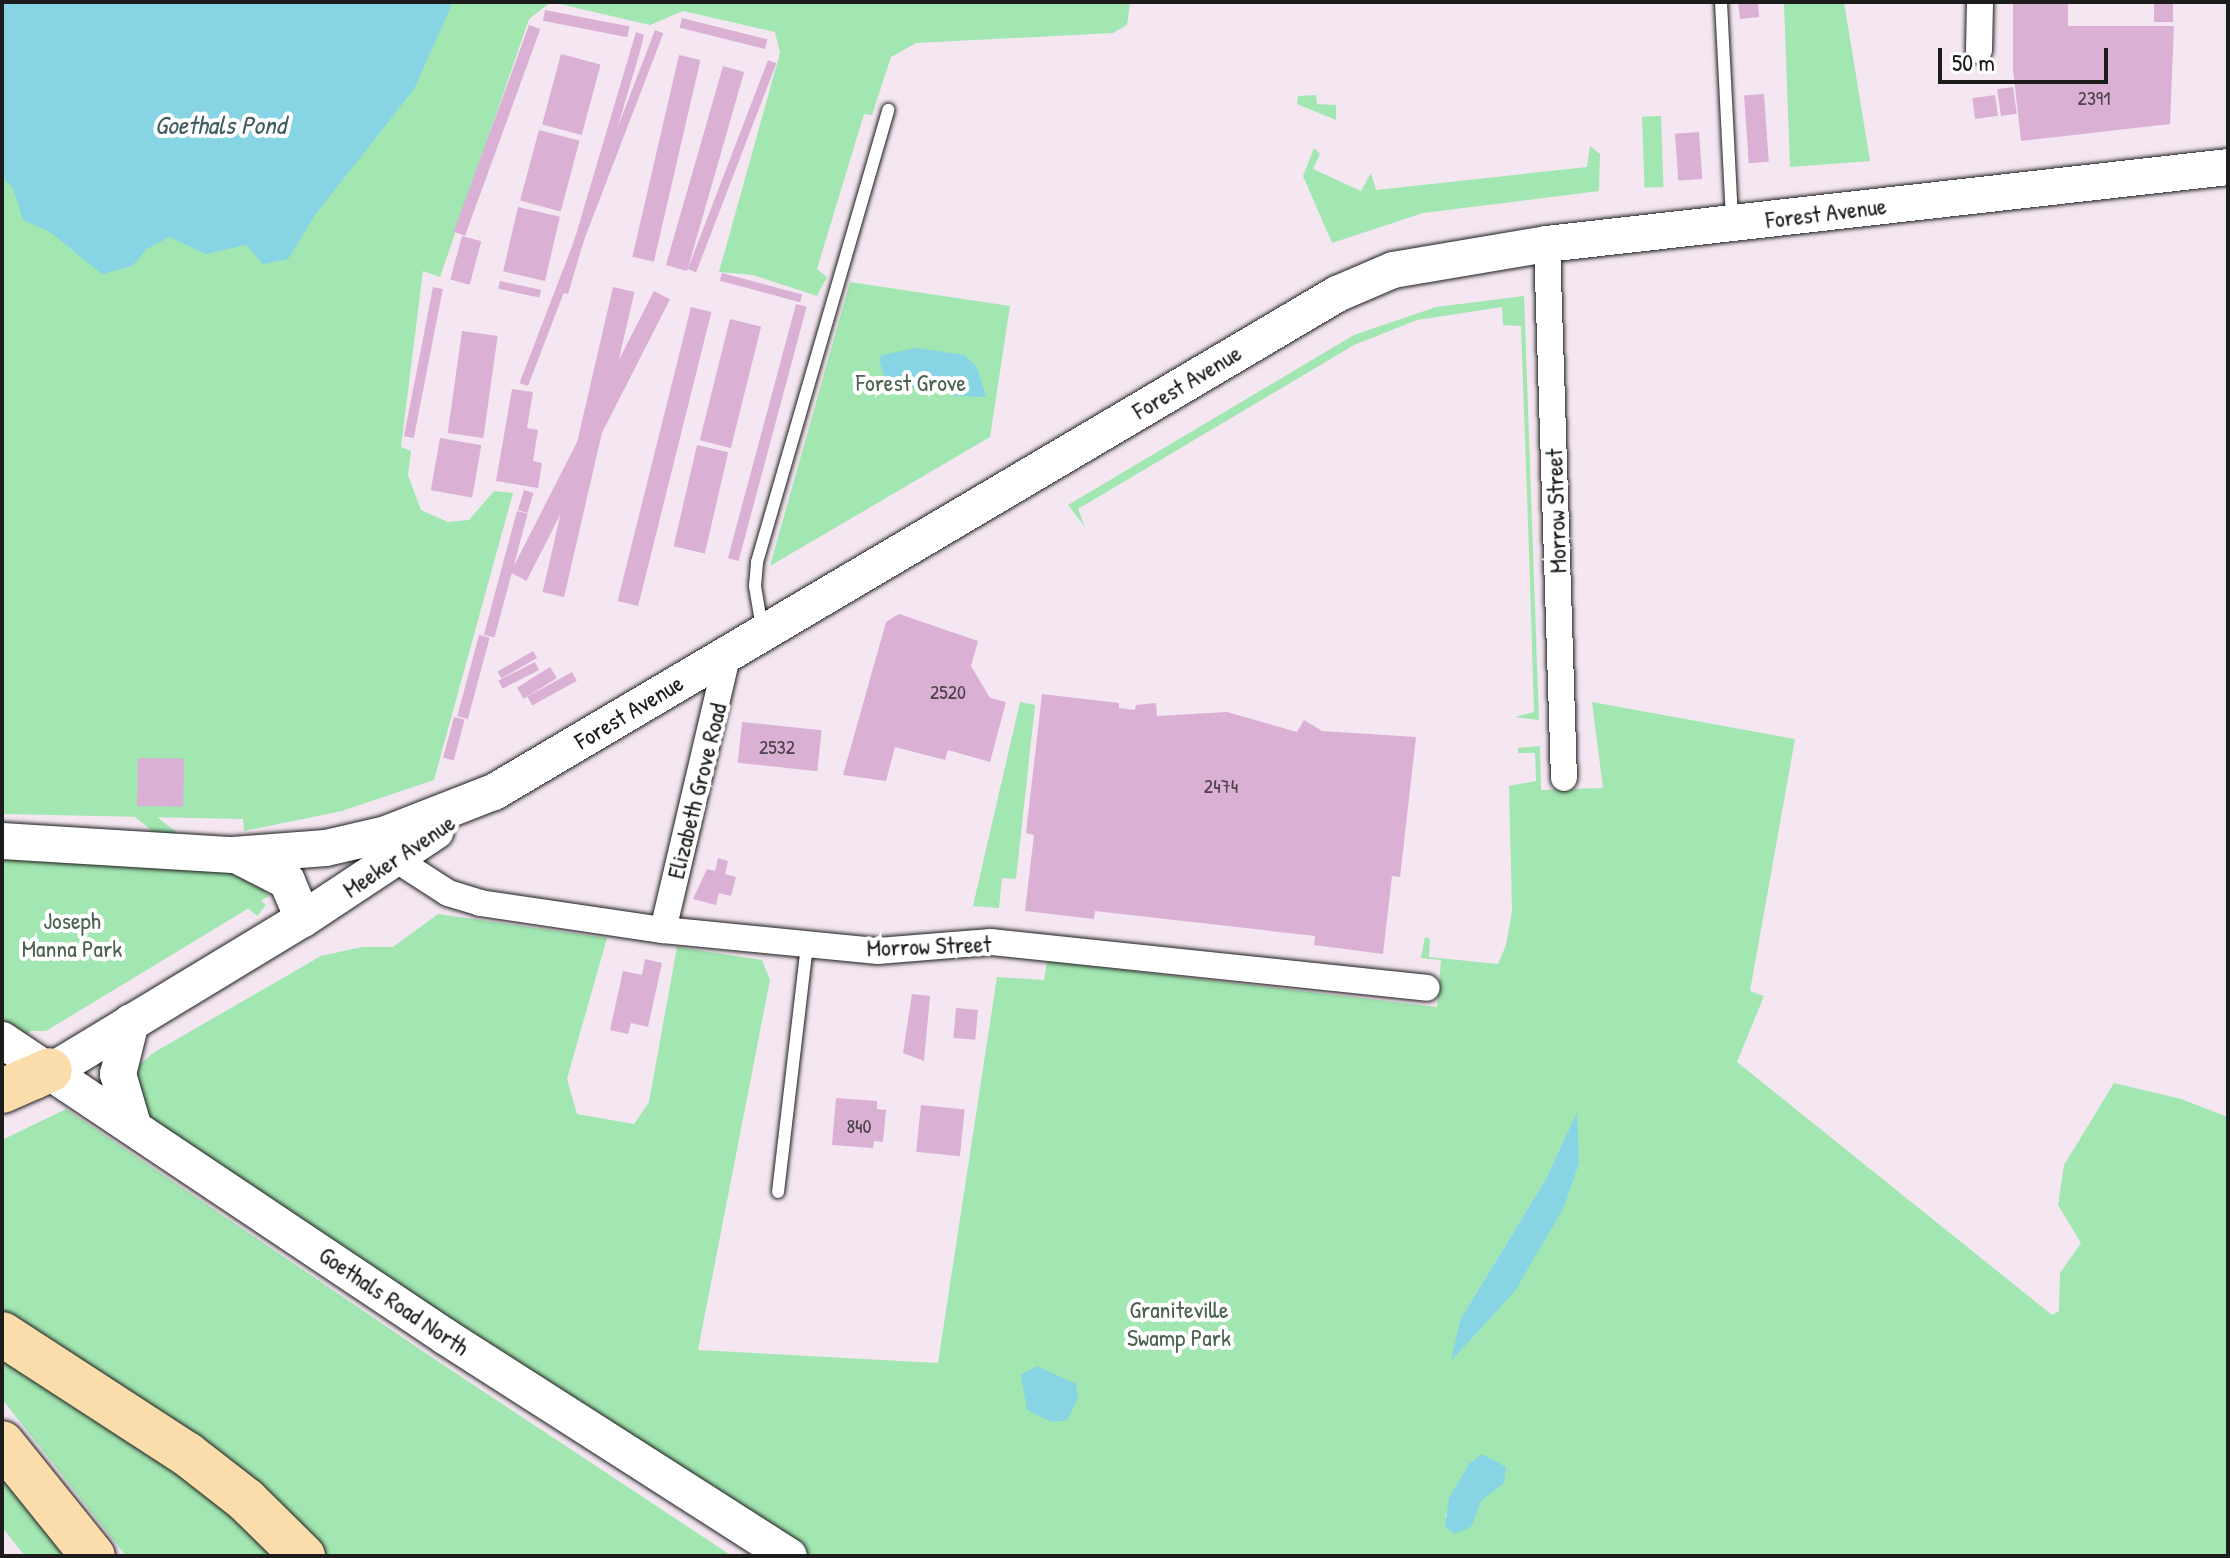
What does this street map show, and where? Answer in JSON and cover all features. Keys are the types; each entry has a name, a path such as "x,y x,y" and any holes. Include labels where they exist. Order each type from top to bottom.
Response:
{"highway":[{"path":"2,1091 50,1070"},
{"path":"2,1334 187,1454 246,1500 303,1556"},
{"path":"2,1443 93,1556"}],"main road":[{"name":"Forest Avenue","path":"2,841 233,855 345,845 494,792 1337,294 1421,263 1547,244 2228,167"},
{"name":"Meeker Avenue","path":"303,919 494,792"},
{"name":"Forest Avenue","path":"233,855 270,868 287,881 303,919"},
{"path":"2,1106 50,1070 303,919"},
{"path":"131,1022 118,1074 133,1125"},
{"name":"Goethals Road North","path":"2,1040 446,1337 789,1556"}],"street":[{"path":"1979,50 1980,2"},
{"name":"Morrow Street","path":"1547,244 1564,778"},
{"name":"Elizabeth Grove Road","path":"663,930 728,652"},
{"name":"Morrow Street","path":"394,858 448,893 480,903 663,930 878,951 991,942 1427,988"}],"lane":[{"path":"1721,2 1732,224"},
{"path":"763,632 755,586 757,562 888,110"},
{"path":"778,1192 807,945"}],"green space":[{"path":"2,2 551,2 529,19 440,277 423,271 401,447 411,451 408,475 421,510 448,522 469,520 494,491 513,493 434,780 342,811 244,831 243,819 2,814"},
{"path":"551,2 1130,2 1127,25 1113,33 916,43 891,57 872,115 864,114 817,269 827,277 817,296 753,275 719,272 780,53 775,32 683,11 650,25"},
{"path":"1784,2 1844,2 1870,161 1790,167"},
{"path":"1316,95 1317,104 1336,105 1336,120 1297,104 1298,96"},
{"path":"1661,116 1663,187 1644,188 1642,117"},
{"path":"1590,146 1600,154 1599,191 1423,213 1332,243 1303,176 1314,148 1320,154 1313,169 1361,191 1371,173 1376,190 1587,167"},
{"name":"Forest Grove","path":"850,282 1010,306 990,437 770,566"},
{"path":"1524,296 1539,720 1515,717 1534,712 1529,551 1521,326 1503,325 1502,307 1417,320 1354,345 1078,509 1085,527 1068,505 1354,335 1436,307"},
{"path":"1020,702 1035,705 1016,879 1002,878 999,908 973,906"},
{"name":"Graniteville Swamp Park","path":"1592,702 1795,739 1750,991 1764,996 1737,1062 2052,1315 2059,1311 2060,1273 2081,1243 2058,1205 2064,1165 2114,1083 2181,1099 2228,1117 2228,1556 809,1556 494,1356 143,1121 129,1074 153,1053 321,956 362,947 393,947 438,914 607,938 567,1079 577,1114 634,1124 649,1102 677,947 762,960 770,980 698,1350 938,1363 997,977 1044,980 1047,961 1437,1007 1441,960 1421,958 1425,937 1430,939 1429,957 1498,964 1506,945 1512,911 1509,786 1536,781 1535,753 1518,753 1518,748 1540,746 1541,790 1603,788","holes":["1576,1115 1515,1291 1452,1359 1460,1320 1546,1179","1456,1490 1481,1501 1473,1520 1445,1517"]},
{"path":"69,745 266,905 257,916 60,756"},
{"name":"Joseph Manna Park","path":"2,856 245,868 269,896 46,1031 30,1031 25,1038 2,1022"},
{"path":"66,1109 732,1556 327,1556 277,1504 158,1411 2,1312 2,1140"},
{"path":"2,1346 289,1556 126,1556 2,1399"},
{"path":"2,1473 69,1556 25,1556 2,1527"}],"water":[{"name":"Goethals Pond","path":"2,2 453,2 414,89 315,215 288,259 263,264 246,245 206,254 169,237 147,249 132,266 102,274 50,232 23,220 13,188 2,177"},
{"path":"917,348 964,355 977,367 986,397 954,396 933,382 909,389 886,382 879,360 882,355"},
{"path":"1577,1112 1579,1163 1564,1207 1515,1291 1451,1361 1460,1320 1546,1179"},
{"path":"1037,1366 1076,1384 1078,1398 1067,1420 1052,1422 1027,1410 1021,1375"},
{"path":"1482,1454 1506,1467 1504,1483 1481,1501 1471,1527 1454,1534 1445,1526 1449,1498 1469,1464"}],"building":[{"path":"1738,2 1758,2 1759,17 1740,19"},
{"path":"2013,2 2068,2 2068,26 2174,26 2170,124 2021,141 2013,69"},
{"path":"2154,2 2173,2 2173,22 2154,22"},
{"path":"545,10 629,26 627,37 543,21"},
{"path":"682,18 767,39 765,49 680,28"},
{"path":"529,25 540,29 465,236 454,232"},
{"path":"655,30 663,33 528,386 520,383"},
{"path":"636,32 644,35 639,55 568,294 559,292"},
{"path":"561,54 601,65 582,135 542,125"},
{"path":"679,55 700,60 654,262 632,257"},
{"path":"768,60 776,63 696,272 688,269"},
{"path":"723,66 744,72 687,271 666,265"},
{"path":"2013,87 2017,114 2001,116 1997,89"},
{"path":"1764,94 1769,162 1749,163 1744,95"},
{"path":"1995,95 1998,116 1975,119 1972,98"},
{"path":"539,130 580,141 561,211 520,201"},
{"path":"1699,132 1702,179 1678,181 1675,134"},
{"path":"518,207 560,217 545,281 503,271"},
{"path":"462,236 481,241 470,285 450,279"},
{"path":"722,273 802,294 800,302 720,281"},
{"path":"500,281 541,290 539,298 498,289"},
{"path":"433,287 443,289 414,438 404,436"},
{"path":"613,287 634,292 564,597 543,592"},
{"path":"654,291 670,299 527,581 511,573"},
{"path":"796,304 807,307 739,561 728,558"},
{"path":"691,307 711,312 638,606 618,601"},
{"path":"730,319 761,327 731,448 700,440"},
{"path":"462,331 498,336 483,438 448,433"},
{"path":"512,389 533,392 527,428 538,430 533,461 542,463 538,488 496,481"},
{"path":"440,438 481,445 472,497 431,490"},
{"path":"697,445 728,452 705,554 674,546"},
{"path":"524,490 534,493 527,513 518,510"},
{"path":"517,511 528,514 494,637 484,635"},
{"path":"899,614 978,641 971,666 990,698 1006,702 990,762 948,750 945,760 895,747 886,781 843,775 886,622"},
{"path":"479,635 490,638 468,719 457,716"},
{"path":"533,651 537,658 501,678 497,672"},
{"path":"535,662 539,670 503,689 498,681"},
{"path":"550,667 557,678 524,699 517,688"},
{"path":"572,672 577,681 532,705 527,697"},
{"path":"1042,694 1119,703 1119,708 1135,710 1136,705 1156,703 1157,716 1227,712 1297,732 1304,720 1322,731 1416,737 1400,877 1392,876 1383,954 1314,945 1315,936 1095,911 1094,919 1025,911 1034,835 1026,833"},
{"path":"454,717 465,720 454,760 443,758"},
{"path":"742,722 822,730 817,771 738,763"},
{"path":"138,758 184,759 183,807 137,806"},
{"path":"718,858 728,861 725,874 736,877 731,896 719,893 716,905 693,899 707,869 715,871"},
{"path":"645,959 662,963 648,1027 631,1023 628,1034 610,1030 623,971 642,975"},
{"path":"912,994 930,996 924,1061 903,1053"},
{"path":"956,1008 978,1010 975,1040 953,1038"},
{"path":"836,1098 877,1101 877,1109 886,1110 883,1142 874,1141 873,1148 832,1145"},
{"path":"921,1105 965,1110 960,1156 916,1152"}]}
